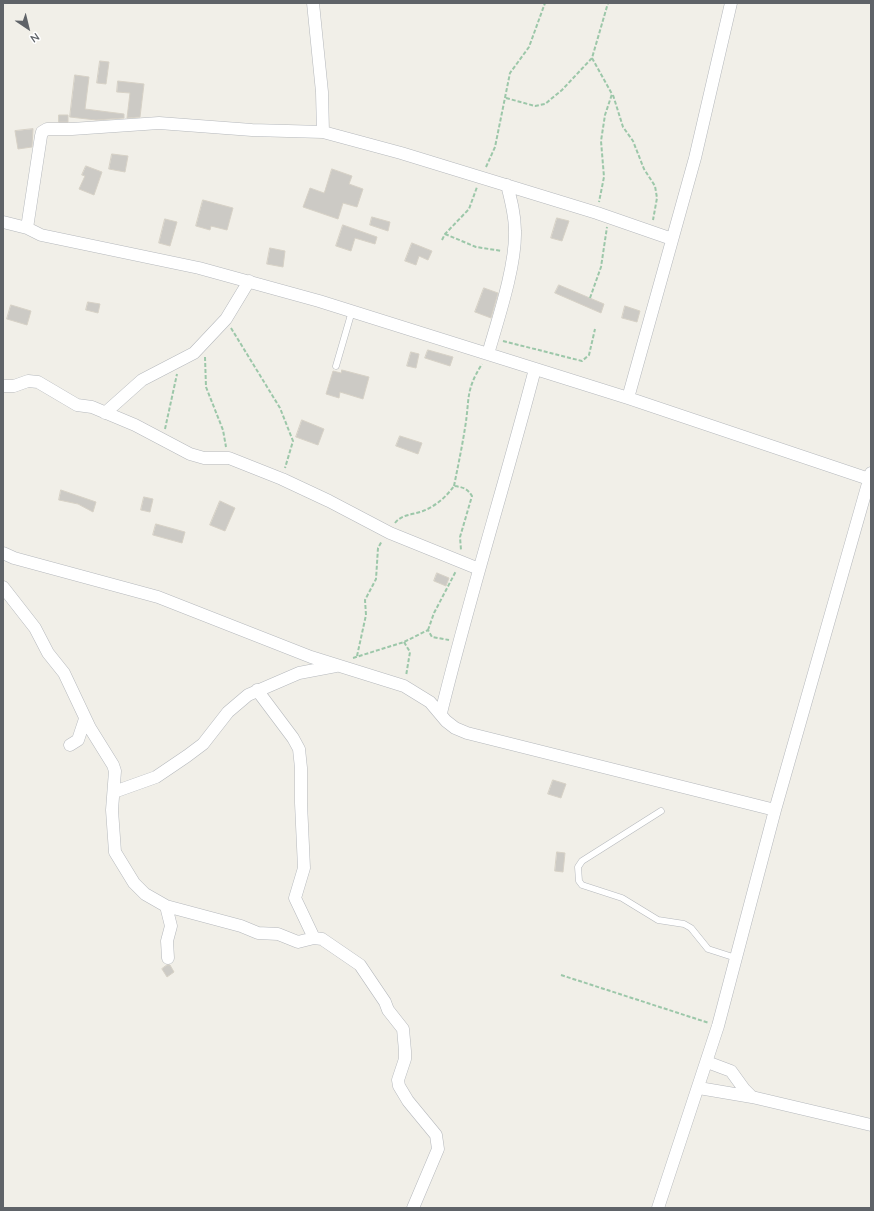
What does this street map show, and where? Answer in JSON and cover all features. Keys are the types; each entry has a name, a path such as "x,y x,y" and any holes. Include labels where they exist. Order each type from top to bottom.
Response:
{"street":[{"path":"313,3 322,92 323,132"},
{"path":"628,398 695,158 730,3"},
{"path":"28,228 42,132 47,129 72,129 159,123 252,130 323,132 402,152 480,178 597,213 649,233 672,239"},
{"path":"488,354 513,253 515,230 512,206 507,185"},
{"path":"3,222 28,228 41,235 199,268 352,311 870,476 775,810 718,1026 658,1208"},
{"path":"106,413 142,380 194,353 226,319 248,281"},
{"path":"440,713 508,473 535,369"},
{"path":"3,386 14,386 28,381 38,382 77,405 106,413 148,431 190,454 204,458 229,458 282,479 329,501 390,533 480,569"},
{"path":"3,553 14,558 158,597 311,657 404,686 430,702 446,722 467,733 775,810"},
{"path":"3,587 35,628 48,653 64,673 85,719 113,765 115,771 114,844 116,857 138,888 166,906 241,926 258,933 278,934 298,942 314,938 322,939 360,966 403,1029 405,1055 398,1080 399,1086 408,1100 436,1135 438,1143 438,1148 413,1208"},
{"path":"114,792 156,777 180,761 203,744 228,712 248,695 299,674 338,665"},
{"path":"257,690 294,738 299,749 302,768 300,803 304,868 295,898 314,938"},
{"path":"70,745 78,740 85,719"},
{"path":"166,906 171,926 167,941 168,958"},
{"path":"707,1062 731,1071 752,1097"},
{"path":"698,1088 752,1097 871,1125"}],"lane":[{"path":"336,366 352,311"},
{"path":"661,811 582,861 578,867 579,881 582,885 622,898 658,920 684,924 691,928 708,949 736,958"}],"path":[{"path":"442,240 445,234 470,209 480,178 495,147 510,73 529,47 545,3"},
{"path":"506,98 535,106 545,104 562,90 592,58 608,3"},
{"path":"592,58 612,94 623,127 633,141 644,169 655,186 657,198 649,233"},
{"path":"597,213 604,177 601,141 605,115 612,94"},
{"path":"590,298 601,267 609,218"},
{"path":"445,234 476,248 513,253"},
{"path":"226,319 280,408 293,441 282,479"},
{"path":"492,339 582,361 589,355 595,329"},
{"path":"206,341 206,386 223,430 229,458"},
{"path":"357,656 366,614 366,600 376,579 378,548 390,533 398,519 405,515 425,510 448,495 454,486 466,427 469,391 473,378 488,354"},
{"path":"162,440 180,361"},
{"path":"454,486 468,490"},
{"path":"338,665 357,656 404,642 428,630 430,635 435,638 460,642"},
{"path":"404,642 410,652 404,686"},
{"path":"561,975 718,1026"}],"building":[{"path":"100,61 109,62 106,84 97,83"},
{"path":"75,75 89,77 85,109 124,114 124,118 96,120 70,117"},
{"path":"118,81 144,84 140,117 127,118 130,93 117,92"},
{"path":"59,115 68,115 68,122 59,122"},
{"path":"33,129 32,147 18,149 15,131"},
{"path":"112,154 128,156 125,172 109,169"},
{"path":"86,166 102,172 94,195 79,189 85,176 82,175"},
{"path":"332,169 352,176 349,184 363,189 357,207 343,203 338,219 303,207 310,188 324,193"},
{"path":"203,200 233,208 227,230 211,226 210,230 196,226"},
{"path":"372,217 390,222 388,231 370,225"},
{"path":"557,218 569,221 562,241 551,238"},
{"path":"165,219 177,222 170,246 159,243"},
{"path":"343,225 377,237 375,244 355,238 351,251 336,246"},
{"path":"412,243 432,251 428,260 419,256 416,265 405,261"},
{"path":"270,248 285,251 283,267 267,264"},
{"path":"559,285 604,304 601,313 555,293"},
{"path":"484,288 498,293 491,318 475,312"},
{"path":"88,302 100,304 98,313 86,310"},
{"path":"11,305 31,311 27,325 7,319"},
{"path":"625,306 640,311 637,322 622,318"},
{"path":"428,350 453,357 450,366 425,358"},
{"path":"411,352 419,354 416,368 407,366"},
{"path":"342,370 369,377 363,399 340,392 339,398 326,394 333,371 341,373"},
{"path":"302,420 324,429 318,445 296,437"},
{"path":"400,436 422,443 418,454 396,446"},
{"path":"61,490 96,502 93,512 78,504 59,500"},
{"path":"144,497 153,499 150,512 141,510"},
{"path":"220,501 235,508 225,531 210,525"},
{"path":"156,524 185,532 182,543 153,535"},
{"path":"437,573 449,578 446,586 434,581"},
{"path":"553,780 566,784 561,798 548,794"},
{"path":"557,852 565,853 563,872 555,871"},
{"path":"167,965 170,965 174,972 167,977 162,969"}]}
